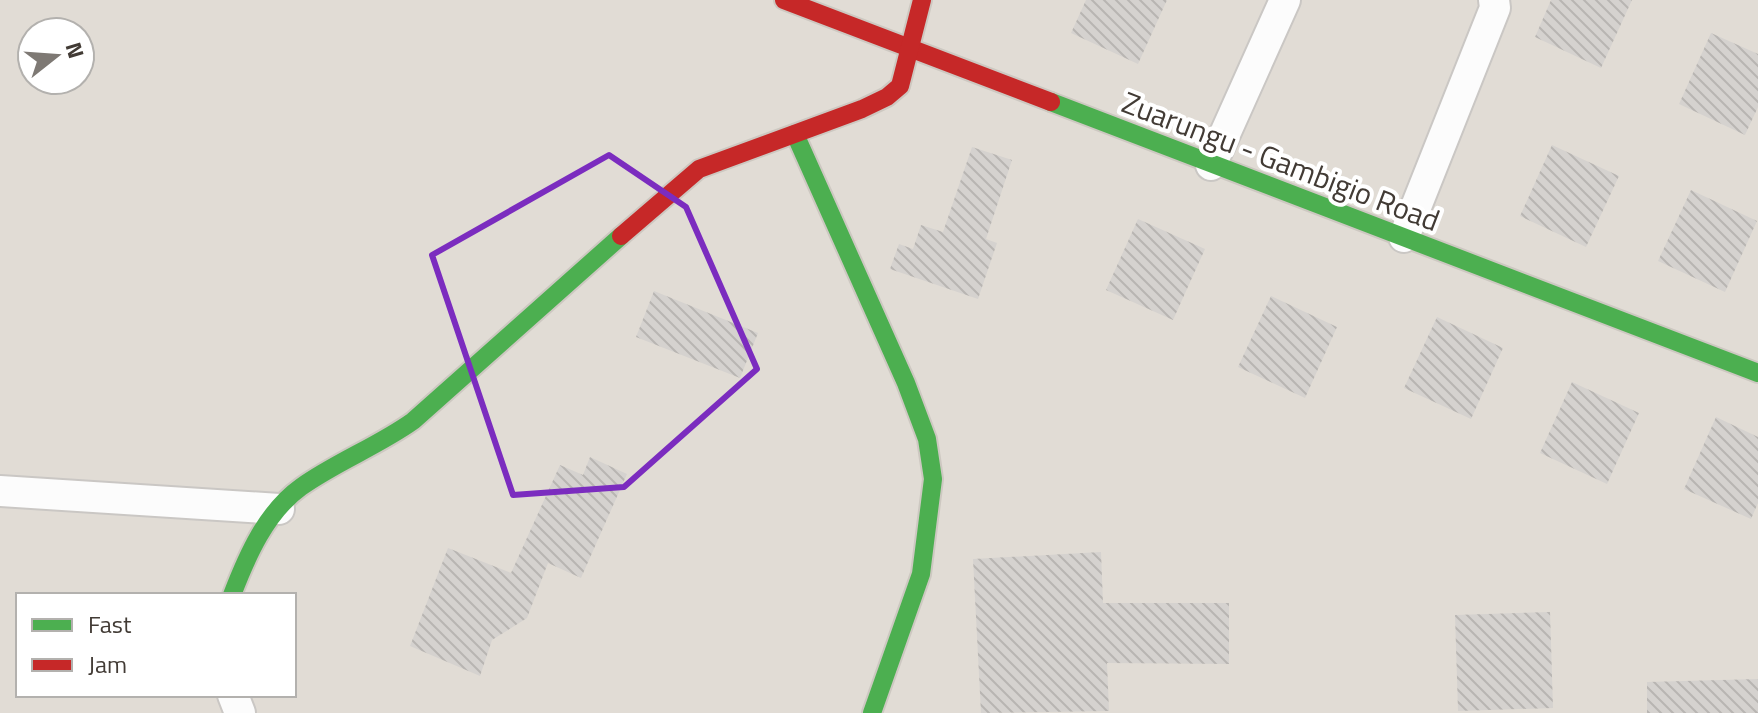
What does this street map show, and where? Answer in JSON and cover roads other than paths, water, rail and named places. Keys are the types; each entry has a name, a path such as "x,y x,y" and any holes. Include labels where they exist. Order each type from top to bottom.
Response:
{"street":[{"name":"Zuarungu - Gambigio Road","path":"784,0 1758,373"},
{"path":"233,593 242,565 279,509 300,489 393,436 413,421 699,169 862,109 887,97 900,86 922,0"},
{"path":"1211,165 1285,0"},
{"path":"1404,237 1495,8 1494,0"},
{"path":"795,134 906,383 927,439 933,479 921,574 872,713"},
{"path":"0,491 279,509"}]}
